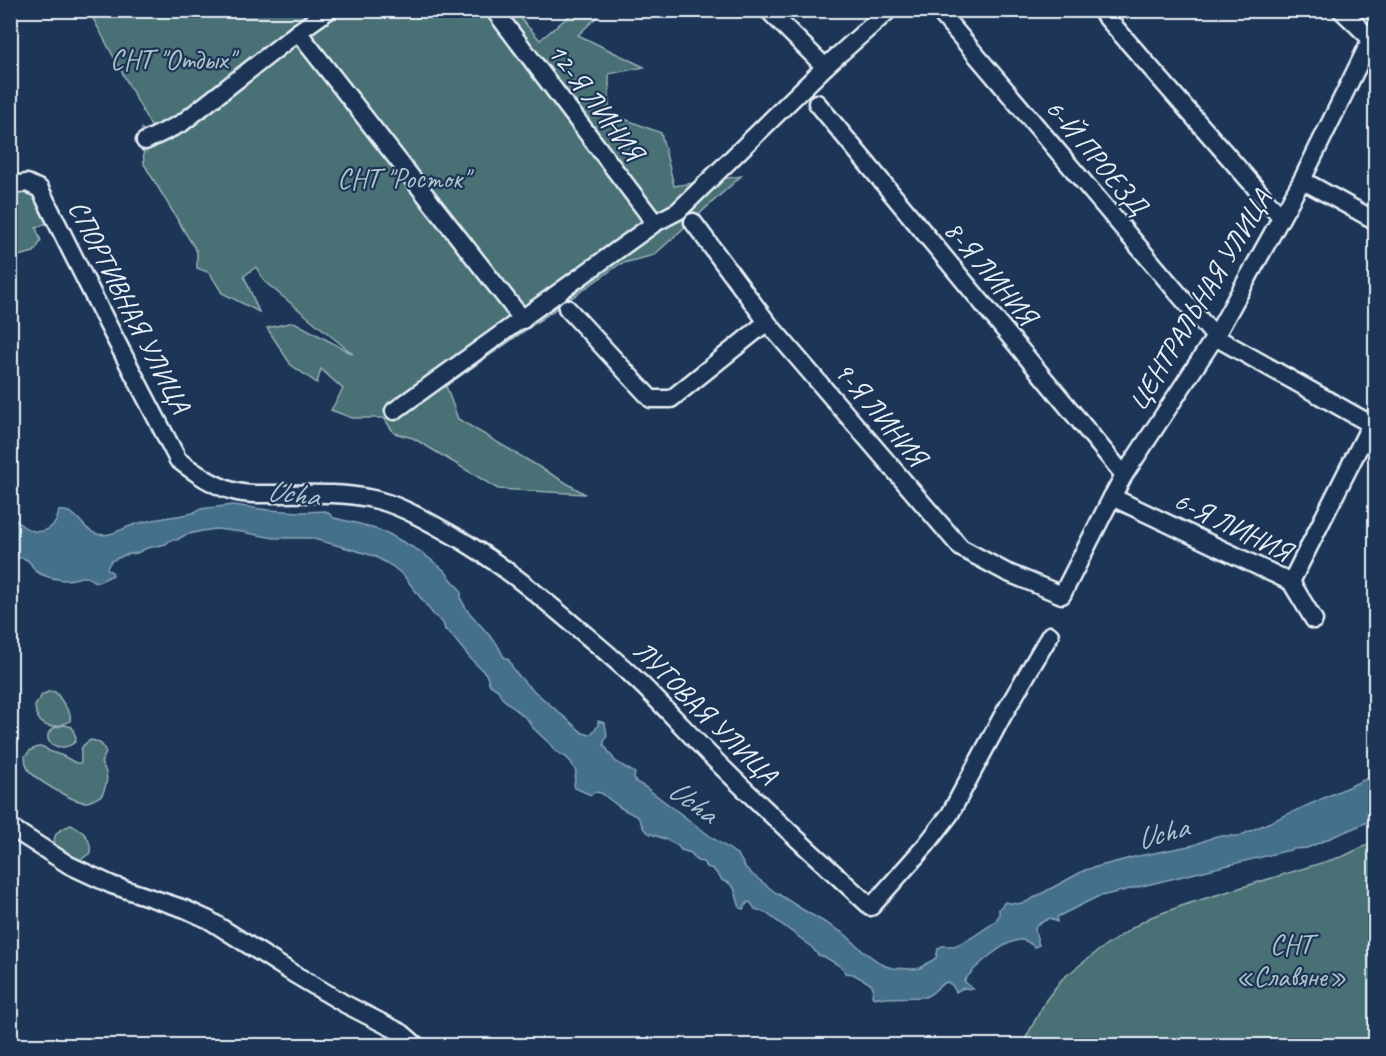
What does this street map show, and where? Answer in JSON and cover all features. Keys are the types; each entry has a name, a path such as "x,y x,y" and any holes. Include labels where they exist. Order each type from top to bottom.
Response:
{"street":[{"path":"145,141 182,123 329,10"},
{"name":"12-Я ЛИНИЯ","path":"494,10 655,223"},
{"path":"768,10 825,67"},
{"path":"394,411 655,223 678,211 825,67 889,10"},
{"name":"6-Й ПРОЕЗД","path":"938,10 1215,337"},
{"path":"1100,10 1281,217"},
{"path":"1341,10 1374,36"},
{"path":"298,32 523,320"},
{"name":"ЦЕНТРАЛЬНАЯ УЛИЦА","path":"1062,595 1124,474 1215,337 1302,180 1374,36"},
{"name":"8-Я ЛИНИЯ","path":"817,103 1124,474"},
{"path":"1302,180 1376,221"},
{"name":"СПОРТИВНАЯ УЛИЦА","path":"10,185 27,183 40,189 178,460 192,471"},
{"name":"9-Я ЛИНИЯ","path":"693,222 767,321 961,548 1006,572 1062,595"},
{"path":"567,308 651,399 670,399 767,321"},
{"path":"1215,337 1374,422 1290,582"},
{"name":"ЛУГОВАЯ УЛИЦА","path":"192,471 235,492 368,497 416,515 483,553 551,605 612,657 733,778 871,906 927,844 950,814 1002,717 1050,635"},
{"name":"6-Я ЛИНИЯ","path":"1112,497 1290,582 1314,620"},
{"path":"10,827 69,865 112,885 185,909 208,921 345,1004 402,1033 417,1046"}],"green space":[{"name":"СНТ \"Отдых\"","path":"89,11 328,11 154,132"},
{"name":"СНТ \"Росток\"","path":"343,11 487,11 497,23 514,11 540,40 575,11 603,11 578,35 644,67 609,74 609,113 661,133 674,186 741,176 654,255 620,264 446,386 458,419 585,494 498,489 413,438 394,433 384,418 352,418 331,410 343,389 321,369 317,383 291,365 267,328 294,322 353,354 265,282 256,267 244,276 259,312 222,293 210,273 197,268 197,252 144,164 142,129 157,141 195,118"},
{"path":"10,191 34,195 49,222 36,228 41,241 34,252 18,256 11,261"},
{"path":"50,691 55,692 63,703 69,713 70,721 57,726 46,726 39,719 35,706 42,695"},
{"path":"64,725 72,727 75,742 64,747 54,746 50,743 48,735 54,728"},
{"path":"91,740 101,744 105,750 106,753 101,763 107,778 102,795 92,801 79,801 63,794 38,778 27,767 25,756 38,747 44,747 76,763 81,763 82,747"},
{"path":"71,825 83,833 90,844 90,853 79,861 57,850 54,841 56,834"},
{"name":"СНТ «Славяне»","path":"1375,841 1375,1045 1022,1045 1046,1000 1062,979 1137,925 1151,917 1187,904 1344,856"}],"water":[{"path":"233,505 268,510 326,511 334,518 387,533 421,552 444,570 461,591 461,599 467,610 497,644 504,657 509,660 526,684 583,733 590,735 598,726 598,721 605,723 607,736 604,745 615,761 635,773 636,782 738,855 753,875 775,892 845,934 863,951 883,965 892,968 920,968 936,958 938,949 942,946 959,944 995,922 999,909 1005,902 1017,904 1026,902 1085,870 1194,845 1216,836 1239,836 1375,775 1375,819 1307,848 1294,849 1097,897 1057,917 1057,922 1050,918 1036,925 1035,931 1039,945 1034,947 1024,940 1015,941 990,955 964,981 973,989 963,988 956,992 947,982 925,997 874,998 871,984 853,974 845,973 843,968 818,955 811,946 766,913 755,909 748,902 743,909 740,908 734,888 723,881 713,869 697,861 691,853 649,833 644,829 638,817 601,793 594,792 591,795 575,788 576,772 571,762 555,751 528,720 490,685 486,674 445,630 443,623 433,614 404,576 374,556 310,538 274,538 216,529 185,535 166,544 111,561 107,568 113,575 98,582 86,577 64,580 49,577 35,571 26,559 11,558 11,512 24,527 42,531 55,523 59,511 65,511 75,516 87,529 102,535 112,534 147,521 193,513 200,509"}],"water label":[{"name":"Ucha","path":"293,493"},
{"name":"Ucha","path":"693,801"},
{"name":"Ucha","path":"1162,833"}]}
